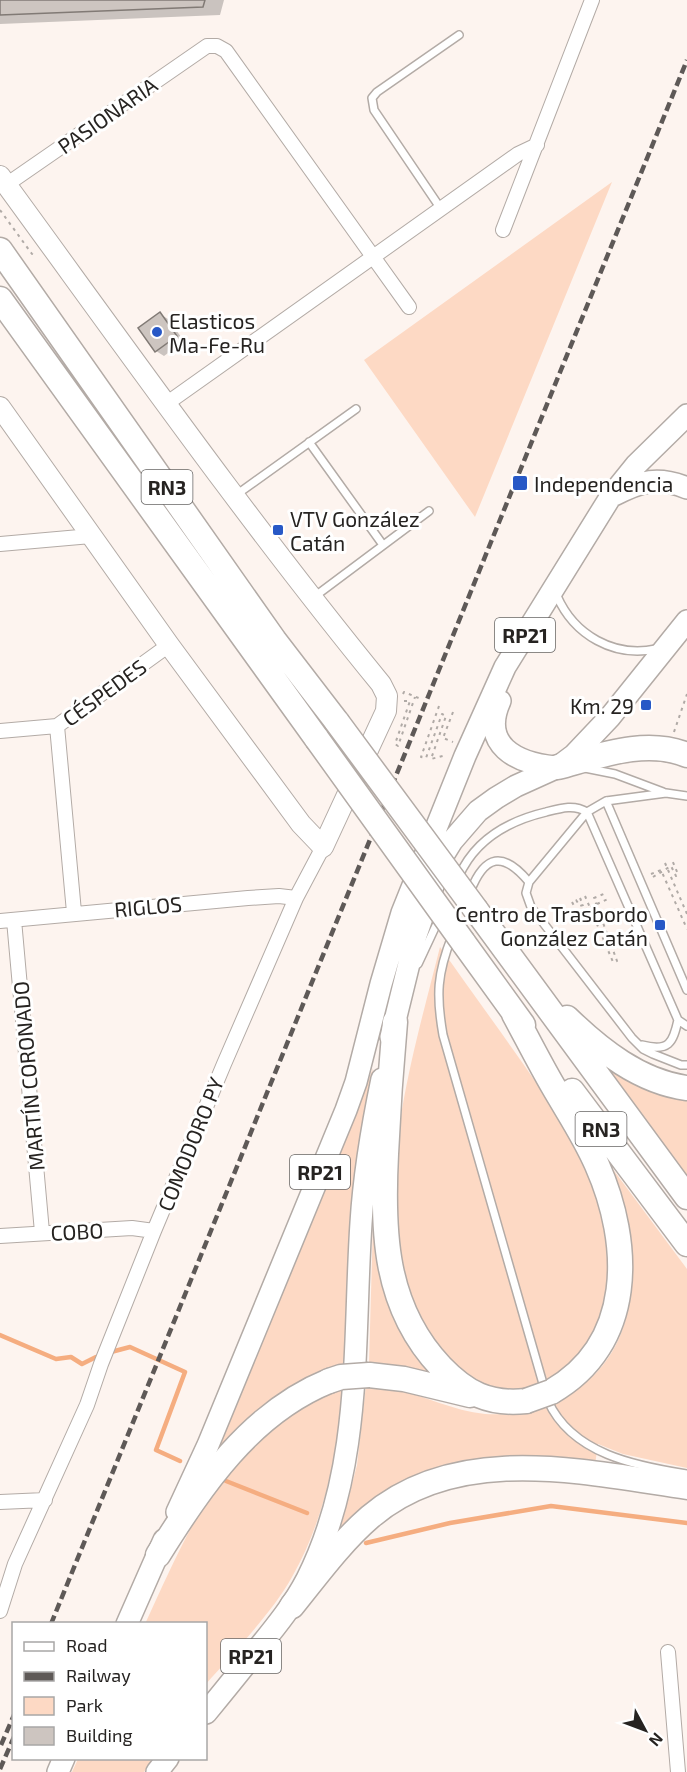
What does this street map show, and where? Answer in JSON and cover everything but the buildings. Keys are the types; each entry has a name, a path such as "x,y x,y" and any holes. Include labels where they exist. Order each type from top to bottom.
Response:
{"highway":[{"name":"RN3","path":"0,250 274,640 337,722 467,910 519,969 687,1197"},
{"name":"RN3","path":"0,299 514,1014 687,1244"},
{"path":"556,767 628,749 678,752"},
{"path":"519,969 572,1023 614,1058 661,1083 687,1088"},
{"path":"158,1555 202,1488 252,1430 291,1399 329,1380 369,1374 404,1379 512,1402 526,1401 551,1392 568,1383 584,1369 607,1334 620,1289 620,1265 612,1212 598,1167 514,1014"},
{"path":"396,1016 383,1206 393,1280 400,1302 420,1341 448,1374 481,1397"},
{"path":"292,1606 354,1532 371,1516 412,1489 432,1481 455,1475 508,1469 560,1470 687,1487"}],"main road":[{"name":"RP21","path":"127,1622 208,1445 346,1110 356,1082 383,975 402,913 468,748 505,667 611,496 641,459 687,415"},
{"path":"611,496 634,484 651,480 671,482 687,488"},
{"path":"556,767 528,762 507,751 495,736 494,719 495,711 513,672 557,596 571,561"},
{"name":"RP21","path":"207,1710 292,1606 307,1579 327,1533 344,1467 355,1386 361,1223 371,1132 416,934 444,854 478,811 496,798 556,767 574,755 603,724 687,621"},
{"path":"157,1772 166,1760"}],"street":[{"path":"503,230 592,0"},
{"name":"PASIONARIA","path":"3,180 207,46 217,45 226,51 373,257"},
{"path":"166,405 518,154 537,145"},
{"path":"3,180 166,405 312,598"},
{"path":"373,257 409,307"},
{"path":"0,407 169,645 301,824 323,847"},
{"path":"0,544 91,536"},
{"name":"COMODORO PY","path":"0,1611 15,1564 87,1405 154,1231 224,1064 296,898 323,847 386,711 387,696 381,684 312,598"},
{"name":"CÉSPEDES","path":"0,731 57,726 169,645"},
{"path":"57,726 74,912"},
{"name":"RIGLOS","path":"7,920 74,912 279,896 296,898"},
{"name":"MARTÍN CORONADO","path":"7,920 42,1232"},
{"name":"COBO","path":"0,1236 132,1228 154,1231"},
{"path":"0,1502 45,1500"},
{"path":"668,1652 678,1772"}],"lane":[{"path":"441,209 374,110 372,98 377,92 459,35"},
{"path":"234,496 356,409"},
{"path":"309,442 383,544"},
{"path":"312,598 429,511"},
{"path":"557,596 568,616 579,628 603,644 640,652 667,647"},
{"path":"556,767 597,770 666,793 687,796"},
{"path":"666,793 606,801 587,812 529,882 526,893 531,907 637,1043 664,1059 687,1065"},
{"path":"606,801 687,990"},
{"path":"452,890 473,853 500,828 517,820 555,809 572,807 587,812 678,1020 687,1026"},
{"path":"529,882 509,862 501,860 487,865 473,883 467,910 443,959 439,975 443,1035 548,1401 557,1418 582,1440 605,1454 652,1468 687,1474"},
{"path":"396,1016 447,901"},
{"path":"637,1043 657,1048 670,1043 674,1038 678,1020"}],"path":[{"path":"678,752 687,694"},
{"path":"439,706 421,757 426,758 442,714 446,716 430,759 468,748"},
{"path":"453,712 443,738 468,748"},
{"path":"672,860 678,874 676,876 671,866 652,875 661,870 687,929"},
{"path":"665,863 687,914"},
{"path":"585,896 613,962 618,962 594,898 606,893"},
{"path":"580,898 583,905 580,906 576,900 572,902 578,913 608,899"}],"green space":[{"path":"612,182 475,517 364,360"},
{"path":"440,947 553,1107 590,1176 603,1223 607,1252 607,1281 603,1310 597,1326 580,1355 567,1370 523,1392 500,1391 479,1384 444,1354 418,1316 407,1293 400,1269 394,1218 394,1179 398,1140 412,1062"},
{"path":"591,1058 628,1081 658,1093 687,1097 687,1186"},
{"path":"373,1068 354,1197 344,1366 307,1378 274,1397 244,1422 218,1450"},
{"path":"612,1168 687,1269 687,1468 623,1454 598,1444 595,1465 507,1461 339,1534 357,1465 366,1385 390,1388 473,1412 507,1414 528,1411 559,1400 581,1386 603,1365 619,1339 628,1310 630,1294 622,1215"},
{"path":"374,1188 434,1376 369,1363"},
{"path":"344,1389 338,1438 328,1486 313,1532 284,1591 252,1632 207,1683 207,1622 146,1622 190,1531 206,1502 225,1475 247,1450 272,1428 302,1408"},
{"path":"78,1760 154,1760 144,1772 72,1772"}],"waterway":[{"path":"0,1335 56,1359 71,1357 82,1364 96,1357"},
{"path":"111,1352 130,1347 185,1372 156,1450 180,1461"},
{"path":"226,1481 307,1513"},
{"path":"366,1543 450,1523 551,1506 687,1523"}],"railway":[{"path":"52,1622 687,60"},
{"path":"1,1745 12,1720"},
{"path":"0,1769 12,1742"}],"place":[{"name":"Elasticos Ma-Fe-Ru","path":"157,332"},
{"name":"Independencia","path":"520,483"},
{"name":"VTV González Catán","path":"278,530"},
{"name":"Km. 29","path":"646,705"},
{"name":"Centro de Trasbordo González Catán","path":"660,925"}]}
